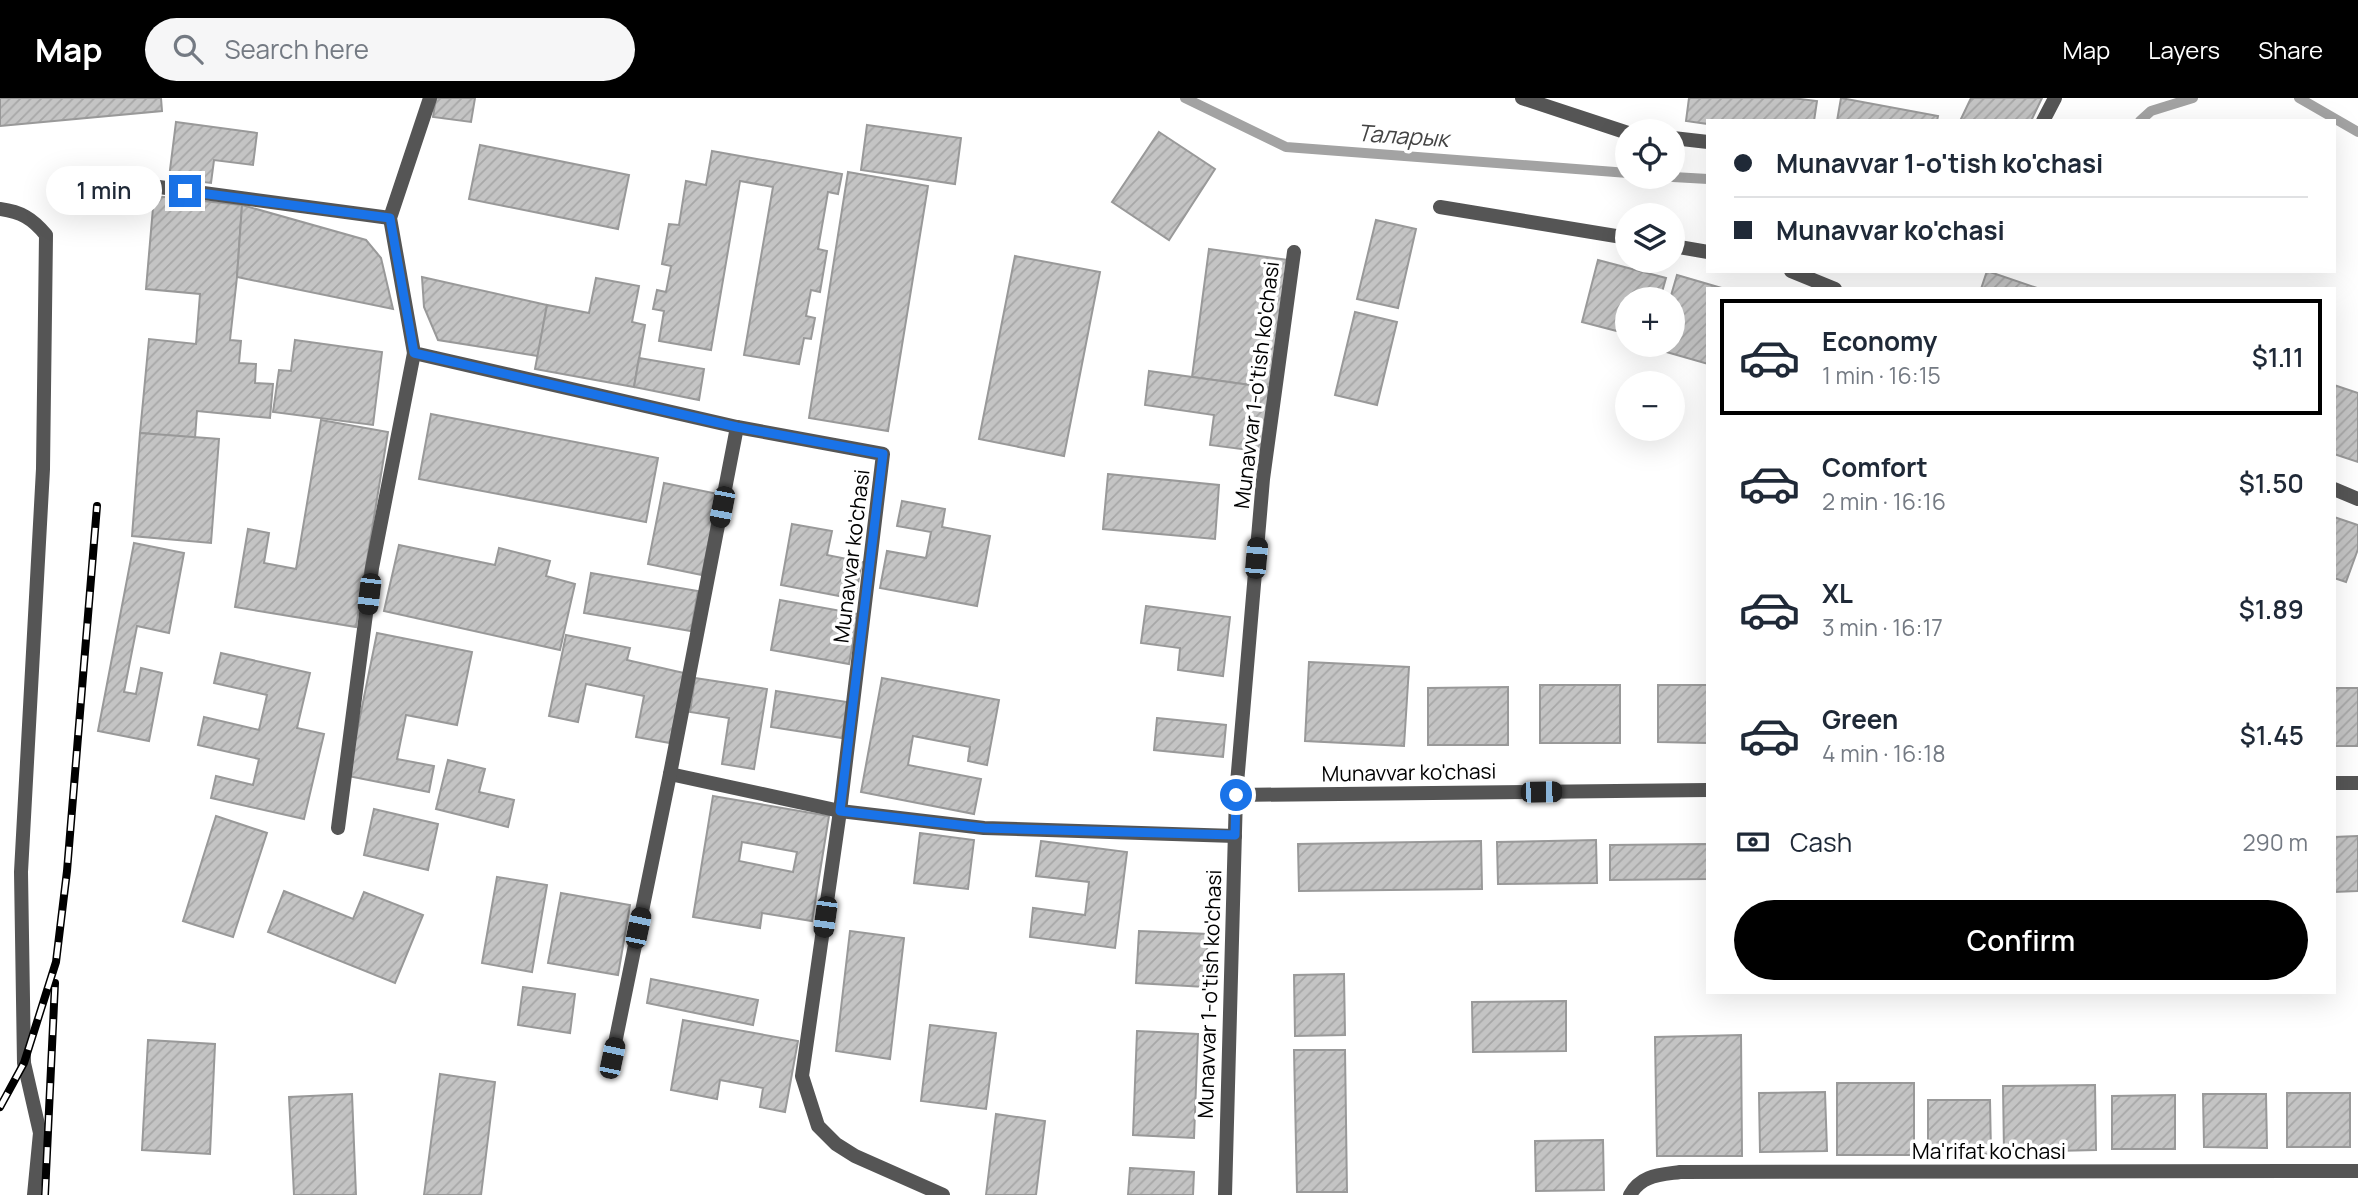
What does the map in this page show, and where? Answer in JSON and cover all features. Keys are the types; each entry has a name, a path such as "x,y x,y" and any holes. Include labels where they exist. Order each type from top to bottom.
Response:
{"street":[{"path":"338,828 372,568 414,353 390,218 430,98"},
{"path":"1522,98 1615,129"},
{"path":"2044,119 2055,98"},
{"path":"1685,139 1706,142"},
{"path":"159,187 390,218"},
{"path":"1440,207 1615,236"},
{"path":"0,209 21,212 36,223 46,236 43,469 21,872 24,1063 40,1133 34,1195"},
{"path":"1685,248 1706,252"},
{"name":"Munavvar 1-o'tish ko'chasi","path":"1225,1195 1236,795 1263,479 1294,252"},
{"path":"1796,273 1830,287"},
{"name":"Munavvar ko'chasi","path":"414,353 737,427 883,454 840,811 802,1076 818,1126 836,1144 855,1156 943,1195"},
{"path":"612,1058 737,427"},
{"path":"2336,490 2358,499"},
{"path":"670,774 840,811 984,828 1235,835"},
{"path":"2336,783 2358,783"},
{"name":"Munavvar ko'chasi","path":"1236,795 1706,790"},
{"name":"Ma'rifat ko'chasi","path":"1630,1195 1635,1186 1649,1176 1680,1172 2358,1171"}],"building":[{"path":"0,98 161,98 162,111 0,126"},
{"path":"436,98 475,98 471,122 433,117"},
{"path":"1689,98 1792,98 1817,101 1814,119 1706,119 1706,124 1686,121"},
{"path":"1841,98 1938,116 1937,119 1837,119"},
{"path":"1971,98 2042,98 2032,119 1961,119"},
{"path":"176,122 257,133 253,165 214,160 211,183 169,178"},
{"path":"867,125 961,138 955,184 861,170"},
{"path":"1159,132 1215,169 1169,240 1112,202"},
{"path":"480,145 629,175 618,229 469,199"},
{"path":"712,151 842,174 838,194 828,192 818,249 827,251 820,292 811,290 806,316 815,318 811,339 804,338 799,364 744,355 773,187 740,181 711,350 659,341 664,311 653,309 657,290 666,292 671,266 662,264 669,224 679,225 686,181 706,185"},
{"path":"848,172 928,186 888,431 809,418"},
{"path":"154,196 242,205 230,340 241,341 239,363 256,364 255,383 273,384 270,418 197,411 195,438 140,433 149,339 196,344 200,294 146,289"},
{"path":"242,205 366,240 381,258 393,309 237,277"},
{"path":"1376,220 1416,229 1398,308 1357,299"},
{"path":"1209,249 1289,260 1272,388 1192,377"},
{"path":"1015,256 1100,272 1064,456 979,439"},
{"path":"1598,260 1615,264 1615,273 1647,273 1666,278 1663,287 1615,287 1615,331 1582,322"},
{"path":"1986,273 1993,273 2034,287 1982,287"},
{"path":"1677,275 1718,287 1706,287 1706,363 1684,357 1685,287 1674,287"},
{"path":"422,277 547,305 538,356 438,340 424,307"},
{"path":"596,278 639,286 632,322 645,325 634,387 535,369 547,305 589,313"},
{"path":"1355,312 1397,322 1377,405 1335,395"},
{"path":"295,340 382,352 373,425 273,412 279,370 291,371"},
{"path":"639,358 704,369 699,400 634,387"},
{"path":"1149,371 1272,388 1264,452 1210,445 1214,415 1145,405"},
{"path":"2336,386 2358,393 2358,462 2336,455"},
{"path":"431,414 658,458 646,522 419,479"},
{"path":"321,420 388,432 356,627 235,607 248,529 269,533 264,563 296,569"},
{"path":"140,433 219,439 211,543 132,536"},
{"path":"1108,474 1219,485 1215,539 1103,529"},
{"path":"664,483 718,494 702,575 648,564"},
{"path":"902,501 945,509 942,527 990,536 977,606 880,588 887,551 926,558 931,532 897,526"},
{"path":"2336,518 2358,525 2358,549 2346,582 2336,579"},
{"path":"792,524 832,531 827,555 862,562 855,599 781,585"},
{"path":"134,543 184,553 169,633 137,626 124,692 136,694 141,668 162,673 149,741 98,731"},
{"path":"399,545 495,565 499,548 550,561 546,576 575,584 560,650 384,611"},
{"path":"591,573 698,591 691,631 584,613"},
{"path":"780,600 858,614 849,664 771,650"},
{"path":"1146,606 1230,617 1223,676 1178,670 1180,648 1141,643"},
{"path":"377,633 472,652 457,725 406,715 397,759 434,766 429,792 348,776"},
{"path":"566,635 630,648 627,660 684,673 670,743 636,737 644,696 586,684 578,722 549,716"},
{"path":"221,653 310,673 297,728 324,734 304,819 211,798 216,776 253,785 259,759 198,745 204,717 259,730 267,695 214,683"},
{"path":"1309,662 1409,667 1404,746 1305,741"},
{"path":"695,678 767,689 754,769 722,764 729,718 690,712"},
{"path":"882,678 999,700 987,765 968,761 970,747 913,736 908,765 981,779 974,814 861,792"},
{"path":"1540,685 1620,685 1620,743 1540,743"},
{"path":"1658,685 1706,685 1706,743 1658,742"},
{"path":"1508,687 1508,745 1428,745 1428,688"},
{"path":"2336,688 2358,688 2358,746 2336,746"},
{"path":"776,691 847,702 842,738 771,727"},
{"path":"1157,718 1226,725 1223,757 1154,750"},
{"path":"448,760 485,769 479,792 514,800 508,827 436,809"},
{"path":"713,796 829,816 812,921 762,913 760,928 693,917","holes":["742,842 797,852 793,872 739,861"]},
{"path":"374,809 438,824 428,870 364,855"},
{"path":"216,816 267,833 233,937 183,921"},
{"path":"920,833 974,840 968,889 914,883"},
{"path":"2358,836 2358,891 2336,892 2336,837"},
{"path":"1596,840 1597,883 1498,884 1497,842"},
{"path":"1041,841 1127,852 1115,948 1030,937 1033,908 1085,915 1089,882 1036,876"},
{"path":"1481,841 1482,889 1299,891 1298,844"},
{"path":"1706,844 1706,879 1610,880 1610,845"},
{"path":"497,877 547,885 532,972 482,963"},
{"path":"284,891 353,919 364,892 423,915 395,983 268,932"},
{"path":"561,893 630,905 618,975 548,963"},
{"path":"850,931 904,938 890,1059 836,1051"},
{"path":"1139,931 1208,934 1205,987 1136,983"},
{"path":"1344,974 1345,1035 1295,1036 1294,975"},
{"path":"651,979 758,1000 753,1025 647,1003"},
{"path":"523,987 575,994 570,1033 518,1025"},
{"path":"1566,1001 1566,1051 1473,1052 1472,1002"},
{"path":"683,1020 798,1041 785,1112 760,1107 763,1088 720,1080 717,1099 671,1090"},
{"path":"930,1025 996,1033 986,1109 921,1101"},
{"path":"1137,1031 1198,1034 1194,1138 1133,1135"},
{"path":"1741,1035 1742,1156 1657,1156 1655,1037"},
{"path":"148,1040 215,1044 210,1154 142,1150"},
{"path":"1294,1050 1345,1050 1347,1192 1297,1192"},
{"path":"440,1074 495,1082 481,1195 424,1195"},
{"path":"1837,1083 1914,1083 1914,1155 1837,1155"},
{"path":"2095,1085 2096,1150 2004,1152 2003,1086"},
{"path":"1825,1092 1827,1151 1760,1152 1759,1093"},
{"path":"2287,1093 2350,1093 2350,1147 2287,1147"},
{"path":"352,1094 356,1195 294,1195 289,1097"},
{"path":"2203,1094 2266,1094 2267,1148 2204,1147"},
{"path":"2175,1095 2175,1149 2112,1149 2112,1096"},
{"path":"1928,1100 1990,1100 1991,1154 1928,1154"},
{"path":"996,1114 1045,1121 1036,1195 986,1195"},
{"path":"1603,1140 1604,1190 1536,1191 1535,1141"},
{"path":"1130,1168 1194,1172 1193,1195 1128,1195"}],"waterway":[{"name":"Таларык","path":"1185,98 1286,147 1615,172"},
{"name":"Таларык","path":"2142,119 2151,111 2193,98"},
{"name":"Таларык","path":"2299,98 2335,119"},
{"name":"Таларык","path":"2336,119 2358,132"},
{"name":"Таларык","path":"1685,178 1706,179"}],"railway":[{"path":"0,1107 24,1063 56,962 67,871 97,506"},
{"path":"45,1195 55,983"}],"route":[{"path":"185,191 390,218 414,353 737,427 883,454 840,811 984,828 1235,835 1236,795"}]}
